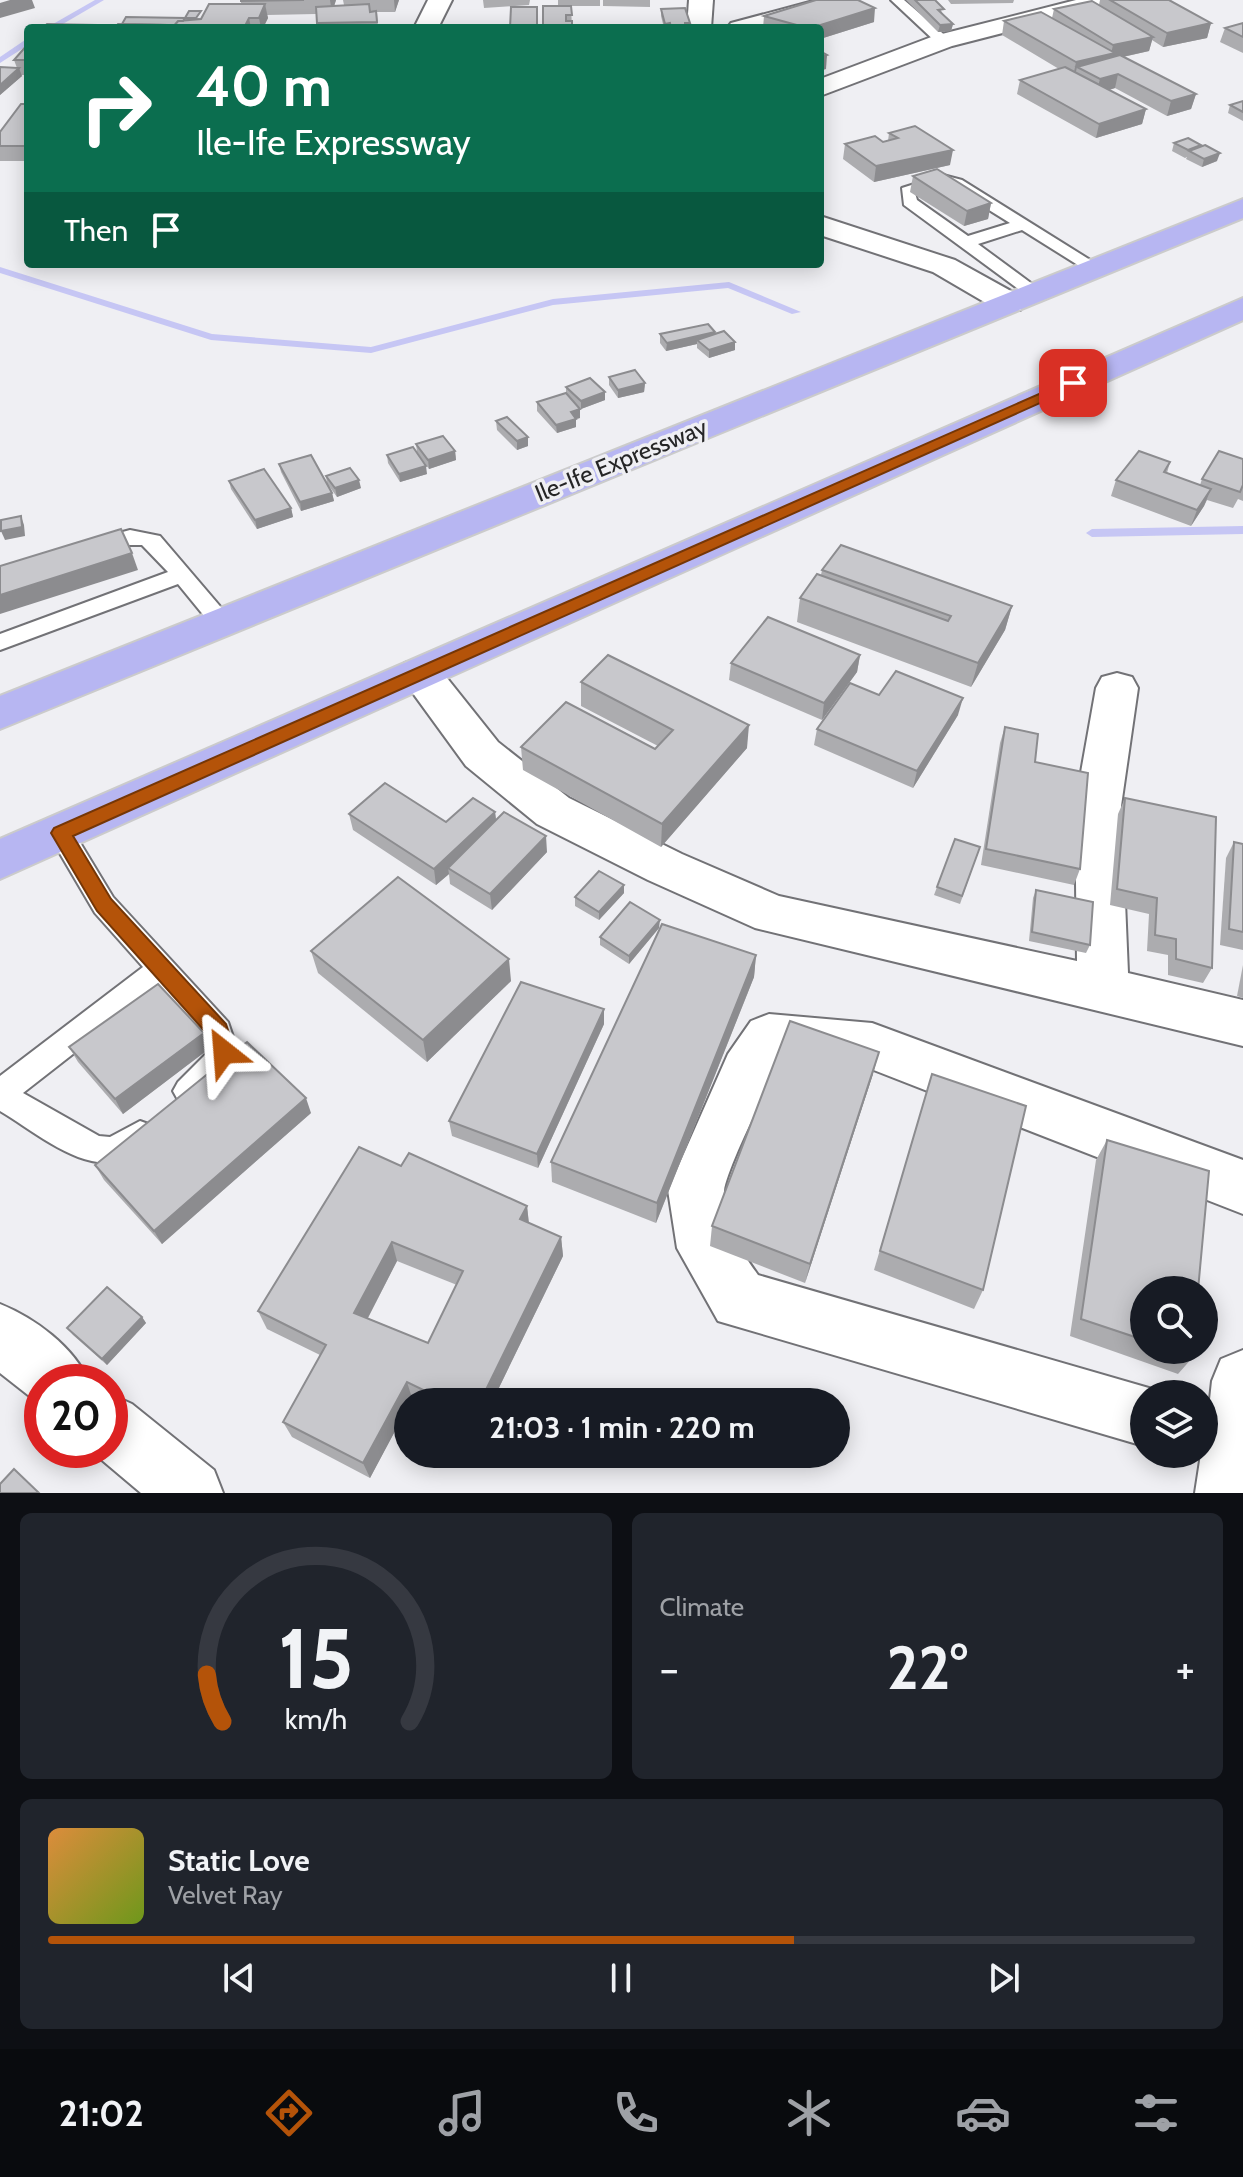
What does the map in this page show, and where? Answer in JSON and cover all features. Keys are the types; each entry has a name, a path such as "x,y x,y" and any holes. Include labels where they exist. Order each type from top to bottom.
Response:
{"highway":[{"name":"Ile-Ife Expressway","path":"0,713 1243,208"},
{"path":"0,860 1243,308"}],"street":[{"path":"428,24 440,0"},
{"path":"699,24 701,0"},
{"path":"754,24 843,0"},
{"path":"824,86 943,41 1104,0"},
{"path":"824,227 944,266 1021,297"},
{"path":"420,674 482,754 553,811 665,867 772,914 1243,1023"},
{"path":"1103,989 1098,806 1117,688"},
{"path":"1130,1411 739,1300 706,1248 696,1190 747,1071 769,1037 872,1046 1243,1187"},
{"path":"0,1334 36,1364"},
{"path":"1228,1452 1243,1381"},
{"path":"128,1441 191,1493"}],"lane":[{"path":"897,0 943,41"},
{"path":"1021,297 966,242 910,202 907,191 943,180 957,183 1095,268"},
{"path":"966,242 1023,224"},
{"path":"76,552 121,537 144,537 153,541 222,623"},
{"path":"0,642 182,575"},
{"path":"61,833 104,905 218,1031 224,1052 216,1067 126,1146 113,1151 95,1150 0,1094 161,969"}],"building":[{"path":"816,0 858,0 875,8 824,24 793,24 764,16"},
{"path":"915,0 935,0 944,9 938,10 953,24 940,25"},
{"path":"1110,0 1169,0 1211,23 1167,33"},
{"path":"1092,1 1153,37 1113,45 1054,9"},
{"path":"209,4 265,4 259,18 249,18 246,24 175,24 178,21 201,19"},
{"path":"369,4 370,12 376,11 377,22 317,23 316,7"},
{"path":"543,6 571,6 572,15 566,15 566,21 572,21 572,24 543,24"},
{"path":"511,7 537,7 537,24 510,24"},
{"path":"685,8 690,23 665,24 661,9"},
{"path":"189,11 201,11 196,18 185,18"},
{"path":"1041,12 1115,53 1076,62 1004,21"},
{"path":"126,17 185,18 175,24 122,24"},
{"path":"1243,23 1243,37 1225,28"},
{"path":"24,49 24,60 14,60"},
{"path":"1120,55 1196,94 1171,101 1118,74 1100,79 1077,67"},
{"path":"0,67 19,68 0,85"},
{"path":"1065,67 1146,109 1099,124 1020,80"},
{"path":"1243,101 1243,112 1230,105"},
{"path":"24,104 24,146 0,146 0,132"},
{"path":"915,126 953,150 876,166 845,144 875,136 883,142 898,138 889,133"},
{"path":"1188,138 1201,145 1188,150 1174,143"},
{"path":"1205,145 1220,153 1204,159 1189,151"},
{"path":"937,169 991,203 967,211 913,176"},
{"path":"708,324 715,332 667,343 660,334"},
{"path":"724,331 735,342 709,350 697,340"},
{"path":"635,370 645,383 618,390 609,377"},
{"path":"590,378 605,392 581,401 566,387"},
{"path":"566,393 580,409 571,412 576,419 556,425 537,402"},
{"path":"507,417 528,437 517,441 496,421"},
{"path":"443,436 455,451 428,460 416,444"},
{"path":"413,447 426,466 399,474 387,455"},
{"path":"1139,451 1170,462 1164,472 1211,489 1197,510 1116,480"},
{"path":"1219,451 1243,459 1240,492 1202,479"},
{"path":"311,455 332,493 300,502 279,464"},
{"path":"350,468 359,480 335,488 326,476"},
{"path":"264,469 291,508 255,520 229,481"},
{"path":"21,516 22,527 1,531 1,520"},
{"path":"121,529 132,553 0,595 0,566"},
{"path":"841,545 1012,606 978,663 800,598 817,574 948,621 951,616 822,570"},
{"path":"768,617 860,655 824,703 731,663"},
{"path":"608,655 749,725 662,824 521,747 566,702 655,749 673,730 581,682"},
{"path":"896,671 963,698 917,771 817,729 850,683 879,695"},
{"path":"1005,727 1038,734 1035,762 1088,773 1080,869 986,849"},
{"path":"385,783 446,822 473,798 495,812 434,869 349,814"},
{"path":"1125,798 1216,817 1212,968 1176,959 1176,939 1155,935 1157,898 1117,889"},
{"path":"504,812 546,836 490,894 448,868"},
{"path":"955,839 980,847 962,896 937,887"},
{"path":"1234,842 1243,844 1243,932 1229,929"},
{"path":"599,871 624,885 599,912 575,897"},
{"path":"398,877 509,959 423,1040 311,951"},
{"path":"1036,890 1093,902 1090,945 1032,932"},
{"path":"630,902 660,920 629,956 600,937"},
{"path":"662,924 756,955 657,1203 551,1162"},
{"path":"521,982 604,1009 537,1154 449,1121"},
{"path":"158,984 204,1033 115,1099 69,1047"},
{"path":"790,1021 879,1052 810,1264 712,1226"},
{"path":"247,1042 306,1098 154,1231 95,1165"},
{"path":"932,1074 1026,1106 983,1290 880,1251"},
{"path":"1107,1140 1209,1171 1199,1276 1130,1276 1130,1335 1081,1319"},
{"path":"359,1147 401,1166 409,1153 527,1206 520,1219 561,1237 487,1388 419,1388 407,1382 404,1388 394,1388 394,1406 363,1463 283,1422 326,1345 258,1311","holes":["392,1242 463,1271 428,1343 354,1313"]},
{"path":"107,1287 142,1317 102,1359 67,1328"},
{"path":"14,1469 39,1493 0,1493 0,1484"}],"waterway":[{"path":"57,24 100,0"},
{"path":"0,61 24,45"},
{"path":"0,270 211,337 371,350 553,302 729,285 796,312"},
{"path":"1092,533 1243,530"}],"route":[{"path":"224,1052 218,1031 104,905 61,833 1073,383"}]}
